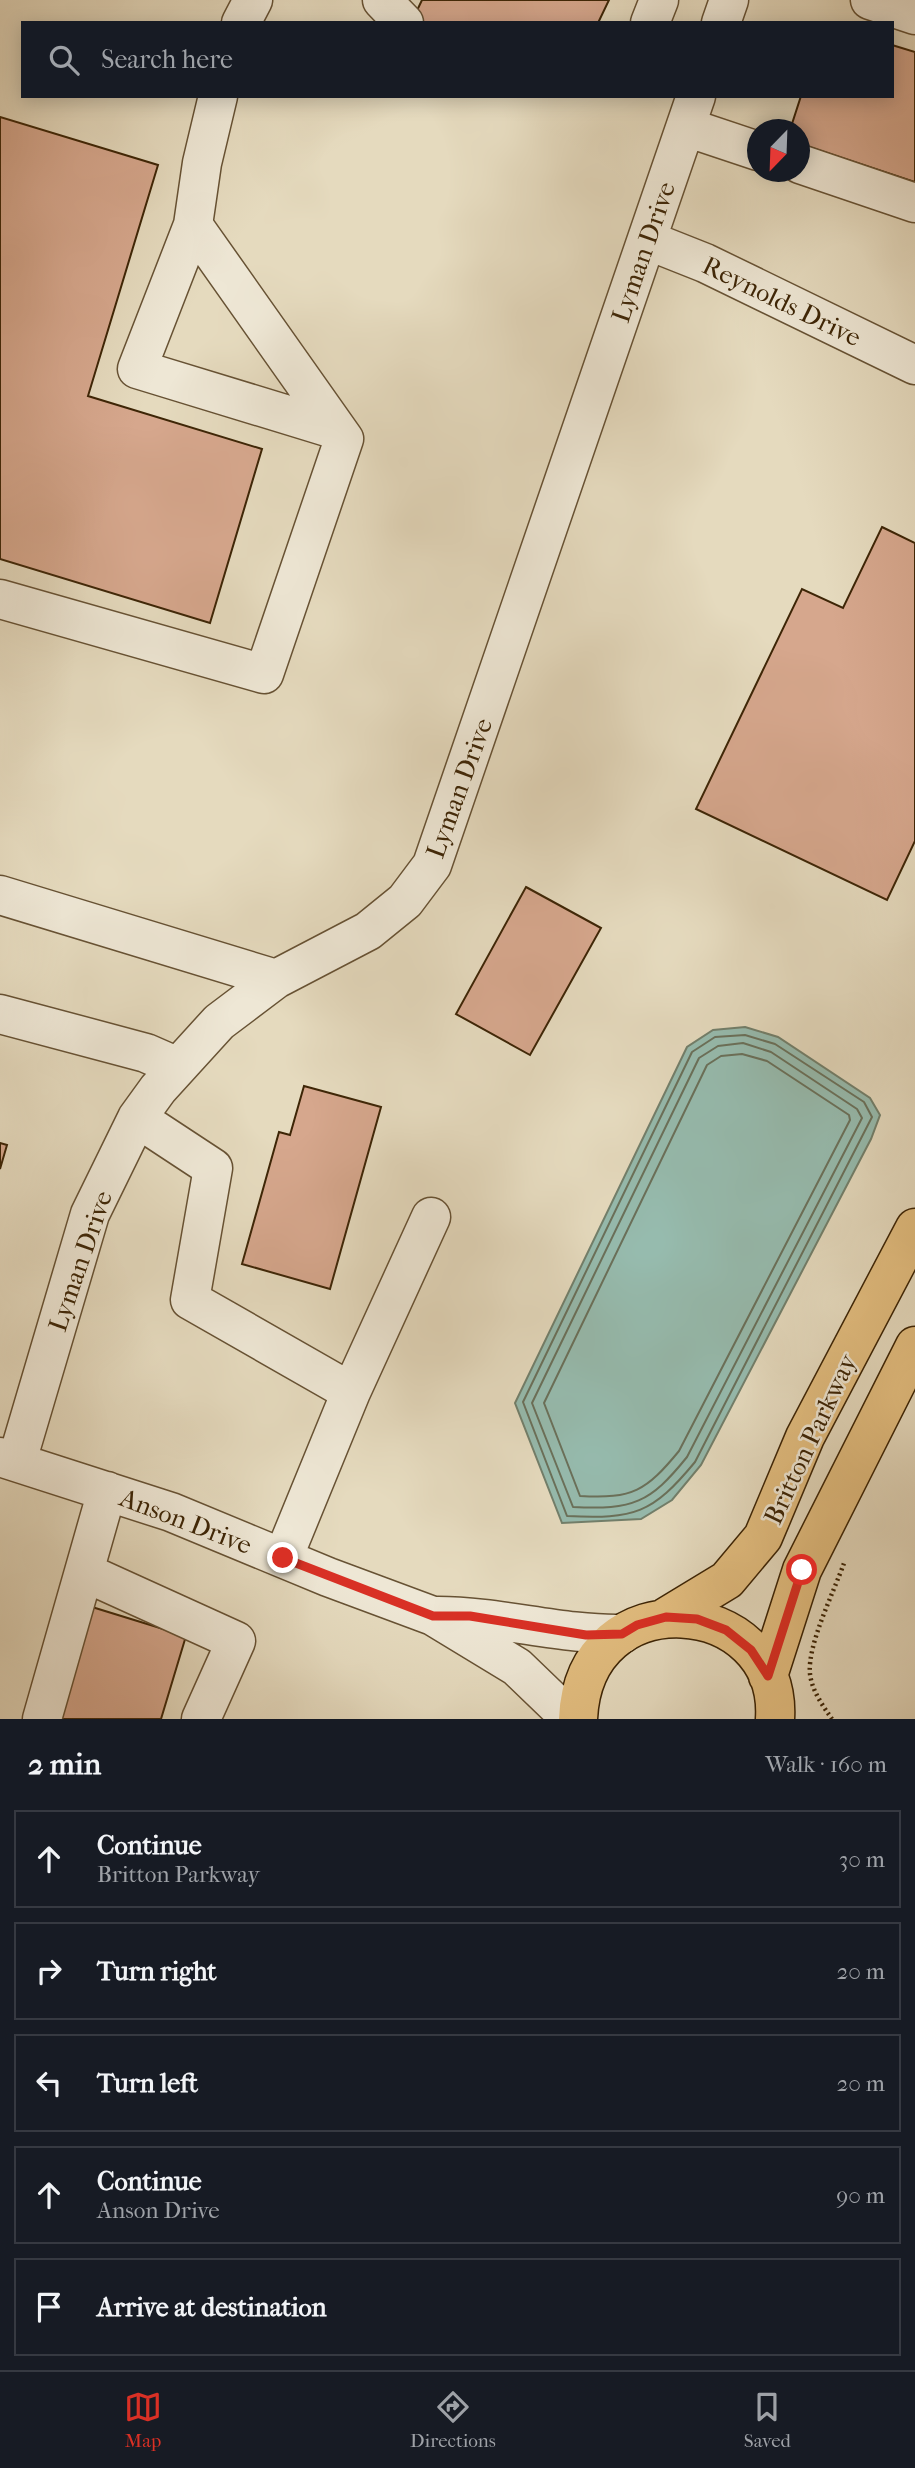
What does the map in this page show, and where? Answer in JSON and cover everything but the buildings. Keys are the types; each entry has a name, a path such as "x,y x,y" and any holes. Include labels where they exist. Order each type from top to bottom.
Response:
{"main road":[{"name":"Britton Parkway","path":"666,1617 727,1580 763,1537 805,1437 915,1228"},
{"name":"Britton Parkway","path":"768,1676 802,1570 915,1346"},
{"path":"578,1719 582,1689 593,1662 612,1640 637,1625 666,1617 697,1619 726,1630 751,1650 768,1676 776,1707 775,1719"}],"street":[{"path":"243,21 253,0"},
{"path":"382,0 402,21"},
{"path":"651,21 659,0"},
{"path":"723,21 729,0"},
{"path":"870,0 915,15"},
{"path":"218,98 202,163 193,225 137,369 337,430"},
{"path":"691,112 747,144"},
{"name":"Lyman Drive","path":"8,1459 90,1214 137,1118 219,1022 276,979 368,932 405,901 432,864 691,112"},
{"path":"810,167 915,203"},
{"path":"0,599 264,674 344,439 193,225"},
{"name":"Reynolds Drive","path":"648,240 705,263 915,365"},
{"path":"0,895 276,979"},
{"path":"0,1014 146,1053 178,1067"},
{"path":"137,1118 214,1168 190,1300 351,1392"},
{"path":"283,1558 351,1392 431,1217"},
{"name":"Anson Drive","path":"8,1459 170,1512 433,1616 517,1667 571,1719"},
{"path":"42,1719 107,1491"},
{"path":"84,1572 236,1641 201,1719"},
{"name":"Anson Drive","path":"433,1616 470,1616 586,1635 622,1634"}],"path":[{"path":"832,1719 817,1697 810,1674 812,1652 848,1553"}],"water":[{"path":"745,1027 778,1037 870,1098 880,1115 871,1139 701,1465 672,1500 641,1519 562,1523 515,1403 687,1047 713,1030"}],"route":[{"path":"283,1558 433,1616 470,1616 586,1635 622,1634 637,1625 666,1617 697,1619 726,1630 751,1650 768,1676 802,1570"}]}
